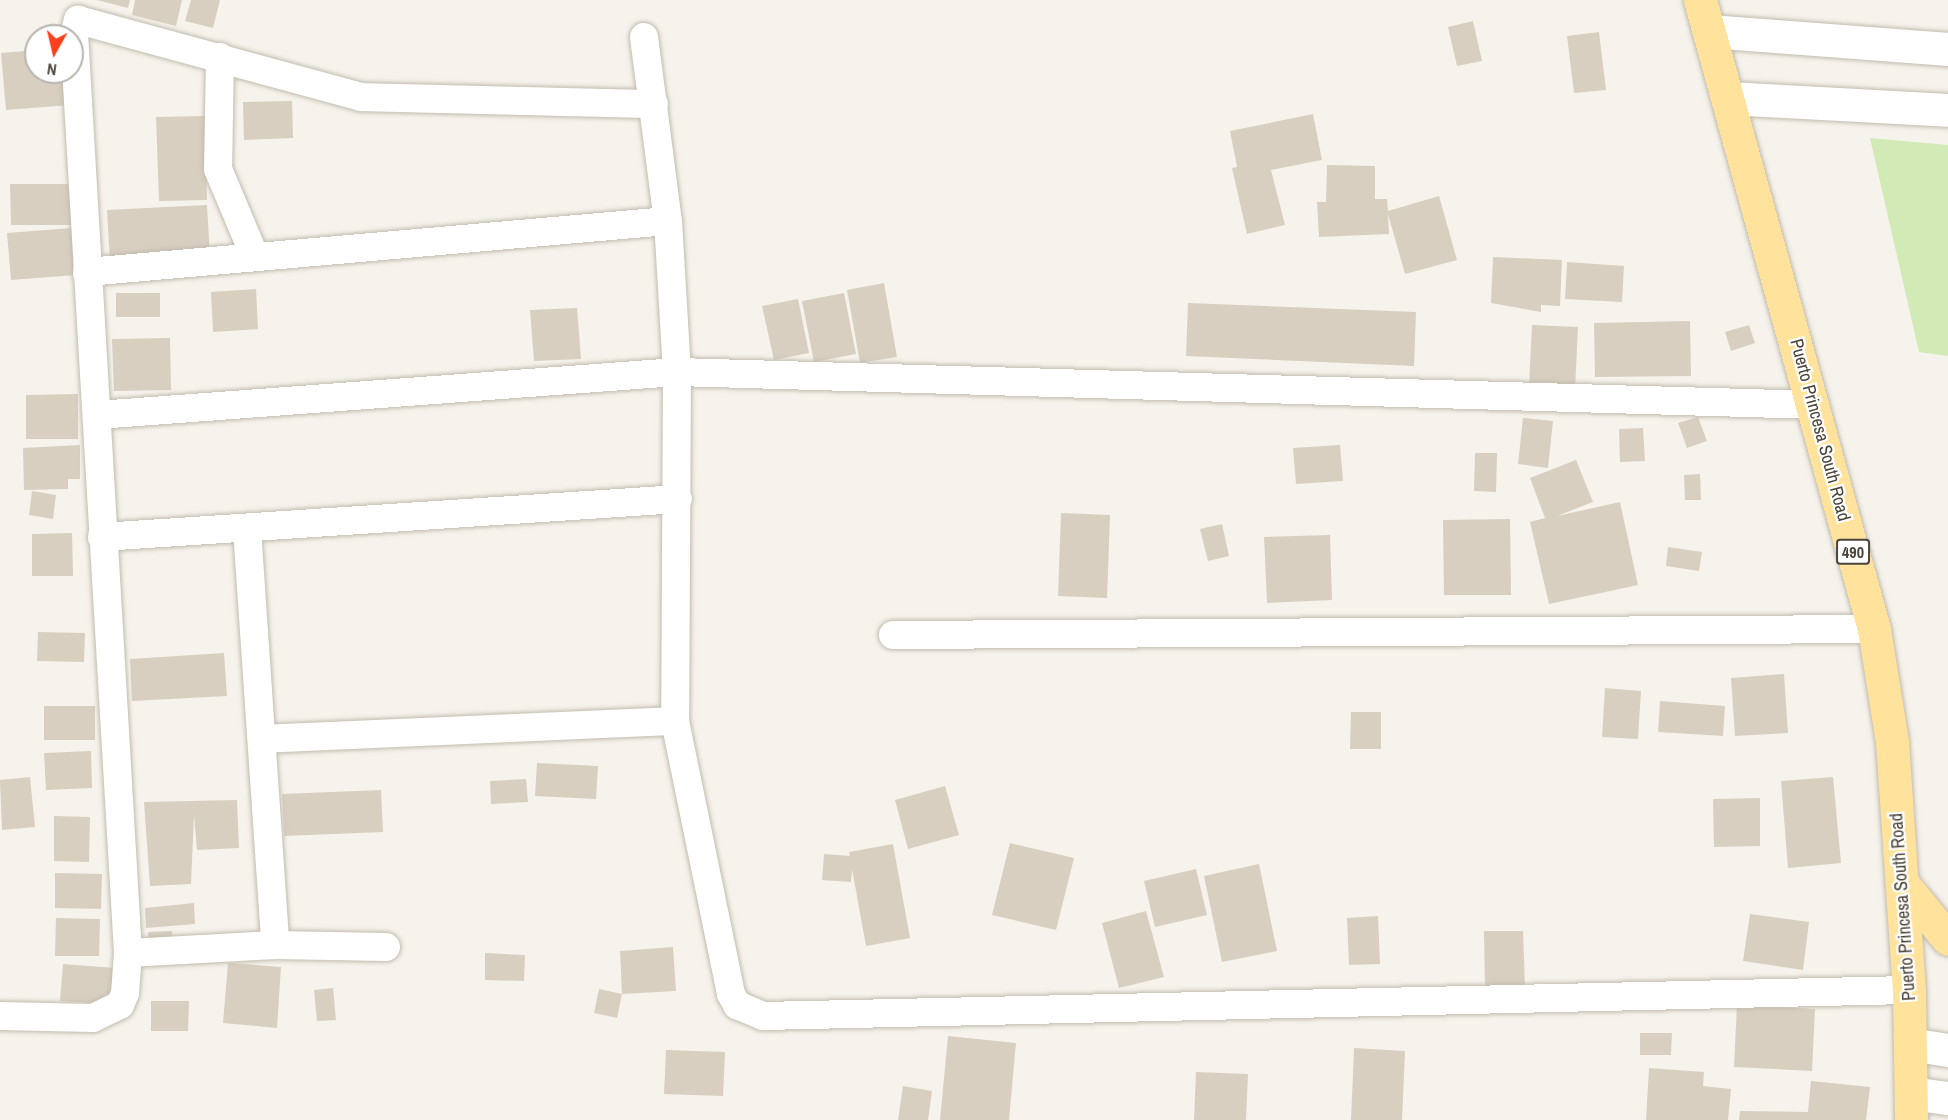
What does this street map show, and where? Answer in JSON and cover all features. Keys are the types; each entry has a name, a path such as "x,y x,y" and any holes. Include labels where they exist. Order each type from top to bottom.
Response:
{"main road":[{"name":"Puerto Princesa South Road","path":"1700,0 1814,405 1874,629 1892,742 1909,990 1911,1107"},
{"path":"1902,883 1948,939"}],"street":[{"path":"0,1016 93,1018 109,1012 125,993 128,953 74,34 78,20 392,101 654,104"},
{"path":"1709,31 1948,49"},
{"path":"644,37 668,221 677,372 675,721 731,994 738,1005 763,1016 1909,990"},
{"path":"220,57 218,169 255,257"},
{"path":"1728,98 1948,110"},
{"path":"87,272 668,221"},
{"path":"98,414 677,372 1814,405"},
{"path":"102,537 678,499"},
{"path":"247,529 275,945"},
{"path":"893,635 1874,629"},
{"path":"262,739 675,721"},
{"path":"128,953 275,945 386,946"},
{"path":"1910,1044 1948,1050"},
{"path":"1911,1107 1948,1098"}],"green space":[{"path":"1870,138 1948,145 1948,356 1919,352"}],"building":[{"path":"97,0 130,0 128,8"},
{"path":"135,0 182,0 176,26 132,15"},
{"path":"191,0 220,0 213,28 185,21"},
{"path":"1473,21 1482,61 1457,66 1448,27"},
{"path":"1599,32 1606,90 1574,93 1567,36"},
{"path":"24,51 24,84 68,84 70,105 6,110 1,53"},
{"path":"292,101 293,138 244,140 243,102"},
{"path":"1313,114 1322,160 1271,170 1285,225 1247,234 1232,168 1237,167 1230,131"},
{"path":"205,116 207,200 159,201 156,117"},
{"path":"1327,165 1375,166 1375,199 1387,199 1388,211 1439,196 1457,260 1405,274 1388,214 1389,234 1319,237 1317,202 1326,202"},
{"path":"10,184 73,184 73,225 11,225"},
{"path":"207,205 210,257 110,262 107,210"},
{"path":"72,228 76,275 11,280 7,233"},
{"path":"1493,257 1562,260 1560,306 1541,305 1541,312 1491,303"},
{"path":"1567,262 1624,266 1622,302 1565,299"},
{"path":"884,283 897,357 860,363 847,290"},
{"path":"256,289 258,329 213,332 211,292"},
{"path":"116,293 160,293 160,317 116,317"},
{"path":"844,293 856,354 814,362 802,301"},
{"path":"798,299 809,353 774,360 762,306"},
{"path":"1188,303 1416,312 1414,366 1186,356"},
{"path":"577,308 581,359 534,361 530,310"},
{"path":"1690,321 1691,376 1595,377 1594,323"},
{"path":"1532,325 1578,327 1575,389 1529,387"},
{"path":"1749,325 1755,343 1731,351 1725,332"},
{"path":"170,338 171,390 114,391 112,339"},
{"path":"78,394 78,439 26,439 26,395"},
{"path":"1698,417 1707,441 1687,448 1678,423"},
{"path":"1523,418 1553,421 1548,468 1518,464"},
{"path":"1643,428 1645,461 1620,462 1619,429"},
{"path":"80,445 80,479 68,479 68,489 24,490 23,448"},
{"path":"1340,445 1343,481 1296,484 1293,448"},
{"path":"1475,453 1497,453 1496,492 1474,491"},
{"path":"1576,460 1593,502 1557,516 1620,502 1638,585 1549,604 1530,522 1545,518 1530,478"},
{"path":"1700,474 1701,500 1685,500 1684,475"},
{"path":"32,491 56,495 53,519 29,515"},
{"path":"1061,513 1110,515 1107,598 1058,596"},
{"path":"1510,519 1511,595 1444,595 1443,520"},
{"path":"1222,524 1229,556 1208,561 1200,529"},
{"path":"72,533 73,576 32,576 32,534"},
{"path":"1330,535 1332,600 1267,603 1264,537"},
{"path":"1668,547 1702,552 1699,571 1666,566"},
{"path":"38,632 85,633 84,662 37,661"},
{"path":"224,653 227,696 132,701 130,659"},
{"path":"1784,674 1788,733 1735,736 1731,678"},
{"path":"1605,688 1641,691 1638,739 1602,737"},
{"path":"1660,701 1725,706 1723,736 1658,732"},
{"path":"44,706 95,706 95,740 44,740"},
{"path":"1351,712 1381,712 1381,749 1350,749"},
{"path":"91,751 92,788 46,790 44,753"},
{"path":"537,763 598,766 596,799 535,796"},
{"path":"30,777 35,827 2,830 0,780"},
{"path":"1833,777 1841,863 1788,868 1781,781"},
{"path":"526,779 528,802 491,804 490,781"},
{"path":"945,786 959,835 908,849 895,800"},
{"path":"381,790 383,832 284,836 282,794"},
{"path":"1760,798 1760,846 1714,847 1713,799"},
{"path":"237,800 239,848 197,850 194,815 191,884 150,886 144,802"},
{"path":"54,816 90,817 89,862 54,861"},
{"path":"1010,843 1074,858 1056,930 992,915"},
{"path":"893,844 910,938 866,946 852,869 851,882 822,880 824,854 850,856 849,852"},
{"path":"1259,864 1277,951 1222,962 1204,876"},
{"path":"1196,869 1207,915 1155,927 1144,881"},
{"path":"55,873 102,874 101,909 55,908"},
{"path":"194,903 195,924 146,928 145,908"},
{"path":"1146,911 1164,977 1119,988 1102,923"},
{"path":"1750,914 1809,922 1803,970 1743,961"},
{"path":"1378,916 1380,964 1349,965 1347,918"},
{"path":"56,918 100,919 99,956 55,956"},
{"path":"172,931 173,946 149,948 148,932"},
{"path":"1484,931 1523,931 1525,987 1485,988"},
{"path":"673,947 676,991 622,994 620,951"},
{"path":"485,953 525,955 524,981 485,980"},
{"path":"228,963 281,967 277,1028 223,1023"},
{"path":"63,964 115,968 113,1004 60,1001"},
{"path":"333,988 336,1020 317,1021 314,990"},
{"path":"599,989 622,994 617,1018 594,1013"},
{"path":"151,1001 189,1001 188,1031 151,1031"},
{"path":"1737,1005 1815,1009 1812,1071 1734,1067"},
{"path":"1640,1033 1672,1033 1671,1055 1640,1055"},
{"path":"948,1036 1016,1043 1009,1120 940,1120"},
{"path":"1354,1048 1405,1051 1402,1120 1351,1120"},
{"path":"666,1050 725,1052 723,1096 664,1094"},
{"path":"1649,1068 1704,1072 1703,1086 1731,1089 1728,1120 1646,1120"},
{"path":"1196,1072 1248,1074 1246,1120 1194,1120"},
{"path":"1811,1081 1870,1087 1866,1120 1739,1120 1740,1111 1808,1112"},
{"path":"903,1086 932,1091 928,1120 898,1120"}]}
